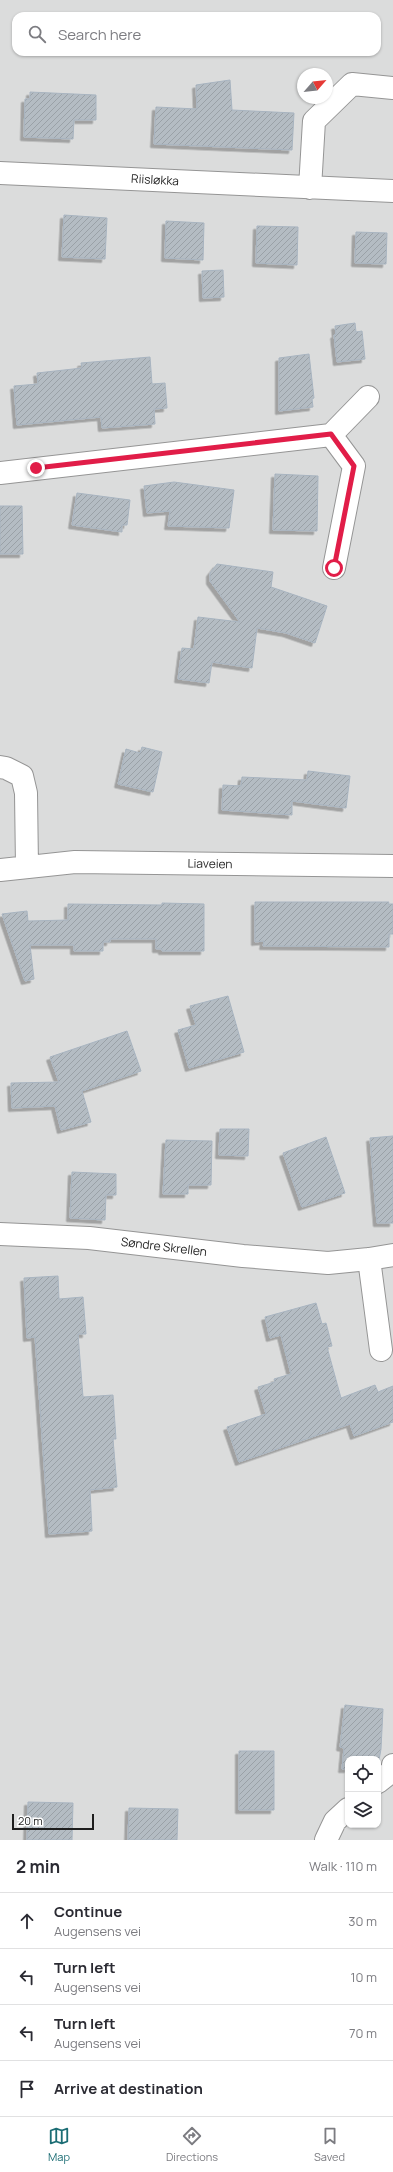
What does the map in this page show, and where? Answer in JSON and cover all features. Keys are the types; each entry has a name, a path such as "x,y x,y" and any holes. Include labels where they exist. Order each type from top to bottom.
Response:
{"street":[{"path":"310,188 314,120 352,84 393,88"},
{"name":"Riisløkka","path":"0,173 393,191"},
{"path":"0,473 331,434 368,397"},
{"path":"331,434 354,466 334,568"},
{"path":"0,767 6,768 22,776 26,793 27,867"},
{"name":"Liaveien","path":"0,870 75,862 393,866"},
{"name":"Søndre Skrellen","path":"0,1234 89,1238 243,1256 328,1263 369,1260 393,1254"},
{"path":"369,1260 381,1350"},
{"path":"381,1780 392,1771 393,1765"},
{"path":"326,1840 335,1821 345,1812"}],"shaded area":[{"path":"0,0 393,0 393,1840 0,1840"}],"building":[{"path":"230,80 232,110 294,113 292,150 154,144 156,107 197,109 196,85"},
{"path":"30,92 96,95 96,120 74,120 73,139 24,137 25,99 30,99"},
{"path":"64,215 107,218 105,259 62,257"},
{"path":"166,221 204,223 203,260 165,258"},
{"path":"257,226 298,227 297,265 256,263"},
{"path":"356,232 387,233 386,264 355,263"},
{"path":"223,270 224,297 203,298 202,271"},
{"path":"355,323 356,332 362,331 365,359 337,362 334,335 336,334 335,326"},
{"path":"309,354 314,398 312,399 313,407 279,411 279,358"},
{"path":"150,357 152,384 165,383 167,408 154,409 155,424 102,428 101,417 17,425 14,386 38,384 37,373 82,368 81,363"},
{"path":"275,474 318,476 317,531 273,530"},
{"path":"174,482 234,490 229,528 168,526 170,511 147,513 144,486"},
{"path":"77,493 130,500 127,525 122,525 122,532 72,525"},
{"path":"0,506 22,506 23,554 0,554"},
{"path":"217,564 273,572 271,587 327,606 315,643 286,633 257,628 252,668 212,662 209,683 178,679 182,648 194,649 198,617 240,622 210,581 210,573"},
{"path":"142,747 162,752 153,792 118,784 126,749 140,753"},
{"path":"308,771 350,776 346,808 292,801 292,815 222,810 223,785 241,786 242,777 307,780"},
{"path":"255,902 389,902 388,904 393,904 393,934 389,934 389,947 263,946 264,941 255,942"},
{"path":"162,903 204,904 204,951 162,951 162,949 156,949 156,939 110,939 110,942 103,942 103,951 74,951 74,945 30,945 34,979 25,981 2,914 27,911 28,921 68,920 68,904 162,905"},
{"path":"228,996 244,1052 189,1068 178,1030 196,1025 190,1006"},
{"path":"127,1031 141,1071 82,1091 91,1122 61,1130 55,1106 12,1108 11,1083 59,1082 50,1057"},
{"path":"220,1129 249,1129 248,1156 219,1155"},
{"path":"393,1136 393,1223 377,1223 370,1138"},
{"path":"326,1137 345,1193 302,1207 283,1153"},
{"path":"166,1140 212,1141 211,1185 188,1185 188,1194 163,1194"},
{"path":"72,1172 116,1174 116,1195 106,1195 105,1220 70,1218"},
{"path":"58,1276 59,1299 83,1297 86,1334 78,1334 83,1397 113,1395 116,1439 113,1439 117,1487 90,1490 92,1531 49,1534 35,1337 27,1338 24,1278"},
{"path":"316,1303 322,1324 326,1323 332,1346 327,1347 341,1398 375,1385 378,1392 393,1386 393,1422 354,1436 350,1424 239,1462 227,1427 266,1414 258,1387 275,1382 274,1379 291,1374 281,1335 270,1338 265,1317"},
{"path":"345,1705 383,1709 380,1756 345,1756 345,1769 342,1769 344,1748 340,1747"},
{"path":"239,1751 274,1751 274,1810 239,1810"},
{"path":"28,1802 73,1803 72,1840 27,1840"},
{"path":"129,1808 178,1809 177,1840 128,1840"}],"route":[{"path":"36,468 331,434 354,466 334,568"}]}
